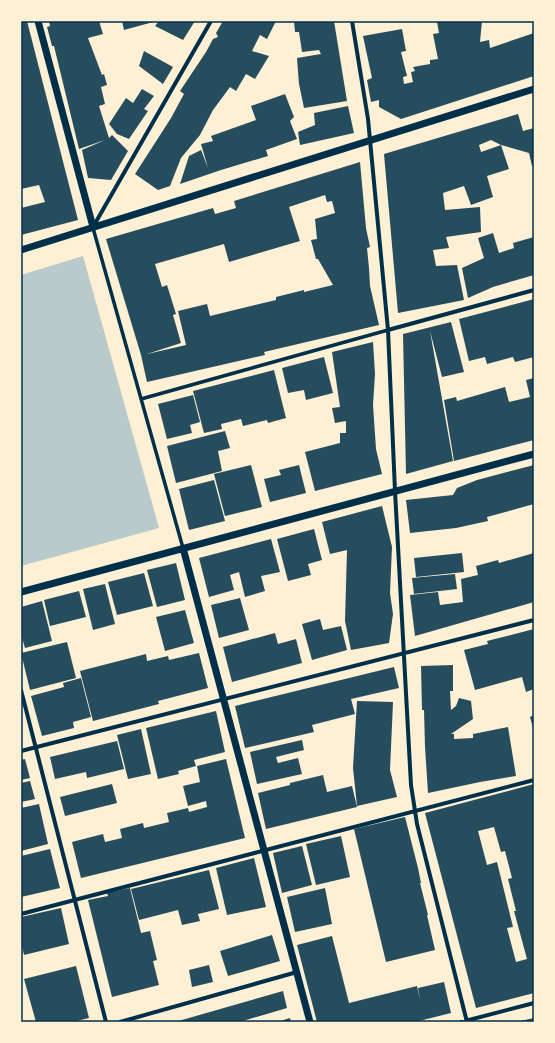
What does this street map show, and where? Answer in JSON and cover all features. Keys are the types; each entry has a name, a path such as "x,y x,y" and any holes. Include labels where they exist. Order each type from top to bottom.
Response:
{"street":[{"path":"38,21 93,227 183,548 310,1022"},
{"path":"93,227 211,21"},
{"path":"352,21 368,119 388,330 410,772 414,811 416,824 467,1021"},
{"path":"21,250 534,89"},
{"path":"141,399 534,290"},
{"path":"21,592 534,454"},
{"path":"21,751 534,620"},
{"path":"21,690 106,1022"},
{"path":"21,914 534,780"},
{"path":"120,1022 297,972"},
{"path":"461,1022 534,1003"}],"shaded area":[{"path":"83,256 159,528 21,566 21,275"}],"building":[{"path":"21,21 27,21 78,220 21,235 21,208 45,202 39,185 21,189"},
{"path":"49,21 99,21 103,34 88,38 102,75 104,74 107,85 101,87 105,104 99,106 109,138 112,135 128,151 111,180 88,178 82,150 105,140 79,149 54,46 52,46 47,27 50,26"},
{"path":"122,21 157,21 124,30"},
{"path":"159,21 195,21 183,40 155,26"},
{"path":"223,21 276,21 267,39 260,35 252,51 269,56 255,79 246,74 236,91 230,87 213,110 200,135 181,158 170,186 158,190 135,174 171,118 184,94 180,91 213,39 218,37 216,33"},
{"path":"294,21 334,21 347,101 304,108 299,84 297,58 321,54 319,50 302,52 299,32 295,32"},
{"path":"482,21 480,42 489,40 490,48 534,33 534,76 401,119 379,107 379,100 371,102 367,80 372,78 363,36 402,29 406,51 401,52 407,76 403,77 404,84 413,82 411,72 415,71 413,67 430,64 430,60 438,59 433,34 439,33 437,22"},
{"path":"144,51 173,67 163,84 139,66"},
{"path":"142,89 154,96 144,109 148,111 129,139 117,134 109,124 126,98 133,103"},
{"path":"285,94 294,117 290,121 297,139 266,150 268,156 180,184 189,156 201,150 208,168 201,144 213,141 211,136 256,120 251,106"},
{"path":"348,106 354,133 300,145 298,132 315,125 314,113"},
{"path":"518,114 523,131 534,128 534,166 532,166 529,153 501,145 509,169 487,176 493,197 471,205 464,186 443,193 445,210 480,207 481,232 446,237 449,248 433,250 436,266 457,265 464,300 398,313 384,154","holes":["491,140 501,145 481,152 479,145"]},
{"path":"360,162 366,228 370,247 367,248 370,286 379,325 264,352 265,355 147,382 141,355 106,239 213,208 215,214 236,208 234,201","holes":["325,195 327,202 332,201 335,213 315,219 317,239 311,240 316,259 318,259 333,285 276,297 276,300 210,316 207,304 178,311 186,345 147,354 181,343 173,315 176,314 167,285 162,287 155,264 224,244 229,262 300,241 289,207"]},
{"path":"493,233 499,253 514,248 513,243 534,237 534,275 493,287 468,298 462,268 484,258 478,238"},
{"path":"534,299 534,357 515,362 513,357 487,364 485,357 469,361 459,319"},
{"path":"451,322 464,372 442,377 430,331 453,461 406,474 403,334"},
{"path":"373,342 375,374 373,405 376,449 382,474 315,491 305,452 340,443 340,433 346,433 346,421 335,423 332,408 340,407 332,352"},
{"path":"324,357 333,393 306,400 304,390 288,393 282,368"},
{"path":"274,370 286,418 268,423 267,420 243,426 241,419 221,424 222,429 204,433 193,391"},
{"path":"534,378 534,440 454,461 444,400 456,397 457,401 505,387 509,402 530,397 526,380"},
{"path":"193,395 200,422 190,425 192,433 167,439 158,404"},
{"path":"225,431 230,448 218,451 222,471 176,483 167,446"},
{"path":"251,465 262,507 225,516 214,474"},
{"path":"299,465 306,493 270,502 264,479 281,475 279,470"},
{"path":"534,465 534,504 487,517 488,521 456,528 410,533 406,500 453,495 457,488 477,480"},
{"path":"214,480 225,521 189,530 179,489"},
{"path":"382,506 392,547 390,593 393,614 389,643 351,650 345,621 347,550 330,554 322,522"},
{"path":"314,529 322,560 308,564 311,575 288,581 277,539"},
{"path":"271,539 280,572 261,576 265,591 245,597 239,572 230,575 234,590 209,597 199,558"},
{"path":"462,553 464,572 416,577 414,558"},
{"path":"534,553 534,602 415,636 410,595 438,592 440,605 463,602 461,579 478,575 476,566 498,560 499,563"},
{"path":"176,563 185,600 157,607 147,570"},
{"path":"144,573 153,606 117,615 108,582"},
{"path":"455,574 457,589 414,594 412,578"},
{"path":"105,584 115,624 93,630 83,589"},
{"path":"79,591 86,617 50,626 44,600"},
{"path":"240,598 249,630 219,638 211,605"},
{"path":"42,601 52,641 25,648 21,634 21,607"},
{"path":"185,610 194,643 165,651 156,617"},
{"path":"320,619 323,630 341,626 347,650 312,660 302,624"},
{"path":"534,629 534,689 526,692 522,677 475,690 464,650 488,644 487,641"},
{"path":"275,633 278,644 296,639 302,663 232,682 223,647"},
{"path":"67,642 76,678 30,690 21,653"},
{"path":"199,653 208,688 158,701 159,704 93,721 80,671 146,654 147,661 168,656 169,660"},
{"path":"453,665 453,691 450,691 451,710 456,706 459,698 471,701 473,719 451,734 454,734 454,739 473,738 473,734 508,727 516,776 428,793 424,710 422,710 421,666"},
{"path":"394,667 399,688 351,699 355,714 312,725 314,732 245,748 235,706"},
{"path":"81,678 91,717 73,722 74,728 42,736 31,696 64,687 63,683"},
{"path":"357,701 393,702 390,770 397,797 357,806 353,768"},
{"path":"216,711 225,752 194,760 196,766 178,771 179,774 158,779 146,728"},
{"path":"534,715 534,731 530,717"},
{"path":"141,729 151,774 128,779 117,735"},
{"path":"302,740 304,750 276,757 278,763 298,758 302,774 257,784 250,752"},
{"path":"117,741 124,769 87,778 86,772 55,779 50,757"},
{"path":"25,759 30,778 21,780 21,760"},
{"path":"226,759 245,838 81,878 72,842 103,834 105,842 122,838 120,829 143,823 144,828 169,822 167,813 188,808 189,812 207,807 206,801 188,806 183,786 200,782 197,766"},
{"path":"323,775 327,792 352,786 357,807 266,829 258,793"},
{"path":"30,781 35,799 21,802 21,783"},
{"path":"112,784 117,803 65,816 60,797"},
{"path":"534,784 534,993 476,1008 425,813","holes":["494,827 501,852 505,851 512,878 508,879 516,911 514,911 527,959 516,962 507,928 513,927 497,862 487,865 478,831"]},
{"path":"39,804 48,844 21,851 21,808"},
{"path":"405,817 418,868 435,950 386,962 354,829"},
{"path":"341,836 350,877 316,885 306,844"},
{"path":"302,846 312,885 282,893 273,853"},
{"path":"50,849 60,888 21,897 21,856"},
{"path":"254,858 266,907 227,915 216,868"},
{"path":"209,870 219,909 198,914 200,921 182,925 178,910 139,920 131,889"},
{"path":"130,888 141,933 150,931 157,960 153,961 159,985 112,997 88,900 108,896 107,893"},
{"path":"325,888 332,924 295,932 287,897"},
{"path":"61,908 69,944 24,955 21,942 21,917"},
{"path":"272,935 280,961 228,976 220,951"},
{"path":"332,936 349,1003 417,986 420,1000 418,988 444,982 451,1013 415,1022 317,1022 297,945"},
{"path":"209,965 213,982 192,987 189,970"},
{"path":"76,966 89,1018 72,1022 36,1022 24,979"},
{"path":"283,991 287,1008 246,1020 239,1022 175,1022"},
{"path":"290,1018 291,1022 277,1022"},
{"path":"534,1018 534,1022 520,1022 520,1021"}]}
